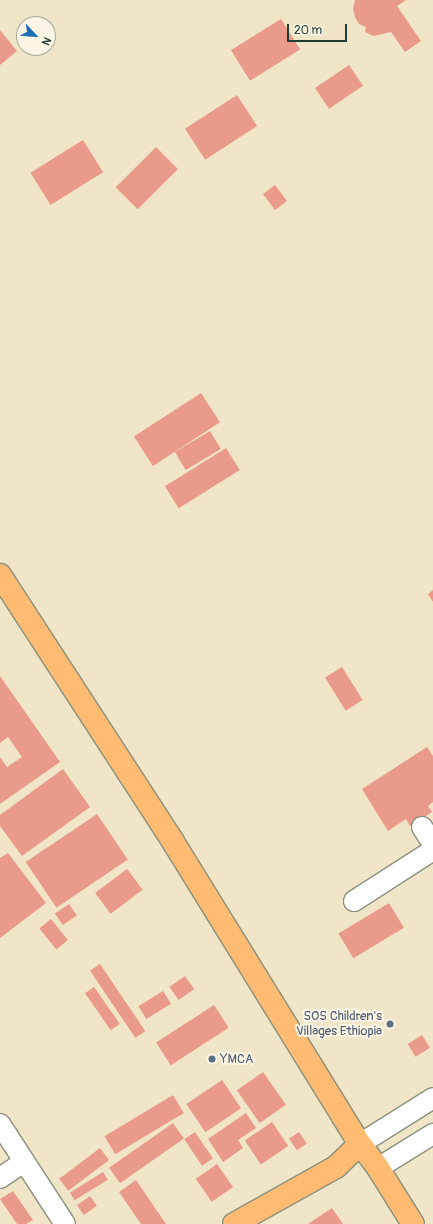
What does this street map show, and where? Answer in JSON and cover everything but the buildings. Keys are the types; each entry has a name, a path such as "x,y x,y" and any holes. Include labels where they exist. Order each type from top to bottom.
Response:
{"main road":[{"path":"0,575 172,840 360,1144 378,1168 413,1224"},
{"path":"234,1224 336,1167 360,1144"},
{"path":"336,1167 378,1168"}],"street":[{"path":"422,827 433,844"},
{"path":"354,901 433,850"},
{"path":"360,1144 433,1098"},
{"path":"0,1124 65,1224"},
{"path":"378,1168 433,1134"},
{"path":"0,1178 24,1162"}],"place":[{"name":"SOS Children's Villages Ethiopia","path":"390,1024"},
{"name":"YMCA","path":"212,1059"}]}
